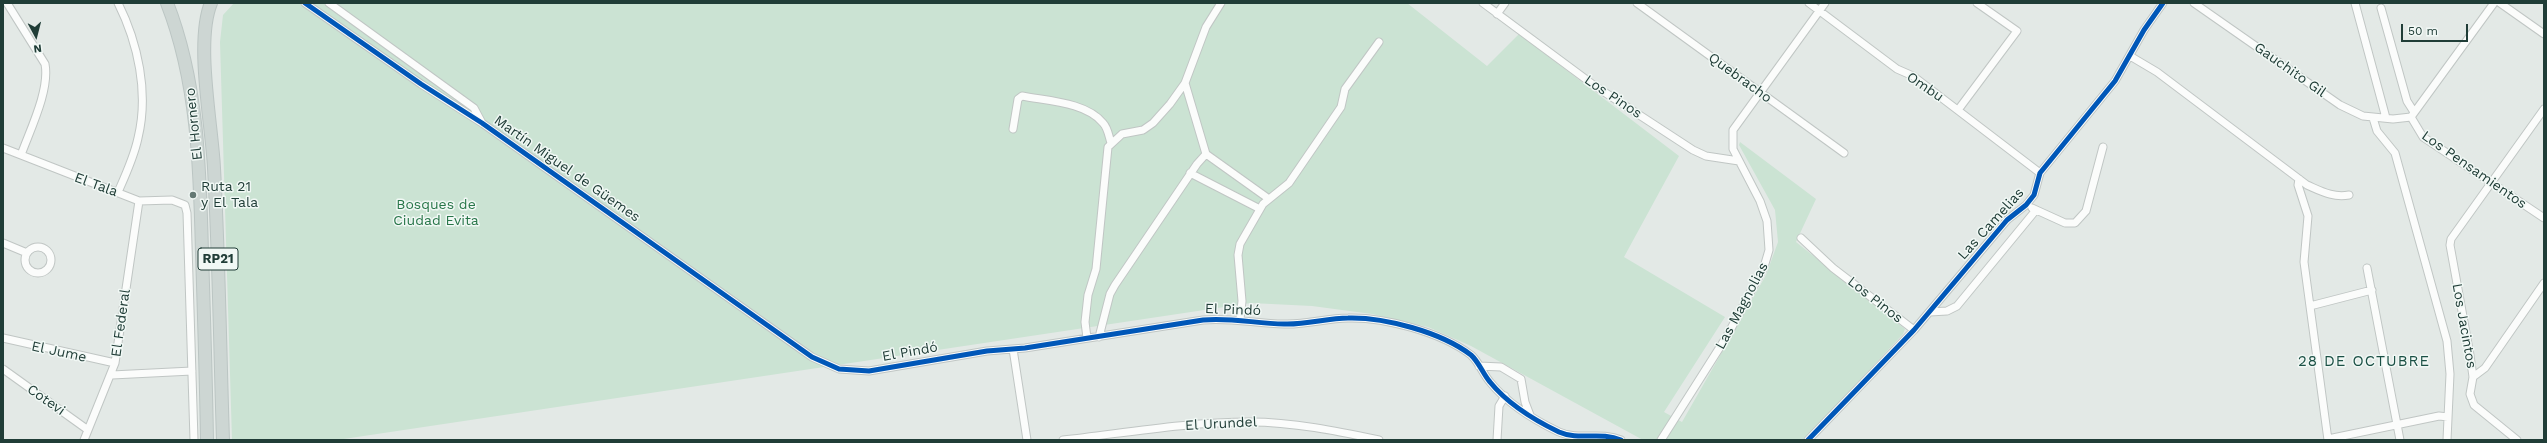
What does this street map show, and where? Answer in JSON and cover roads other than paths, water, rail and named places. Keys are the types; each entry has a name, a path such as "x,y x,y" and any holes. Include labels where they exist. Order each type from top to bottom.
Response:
{"main road":[{"name":"El Hornero","path":"167,3 186,58 198,154 208,440"},
{"name":"El Hornero","path":"211,3 206,19 205,42 215,189 223,440"}],"street":[{"path":"7,3 45,64 46,69 45,84 21,155"},
{"path":"118,3 137,57 142,110 137,143 118,192"},
{"name":"Martín Miguel de Güemes","path":"305,3 421,84 482,123 812,357"},
{"name":"Martín Miguel de Güemes","path":"329,3 474,108 482,123"},
{"path":"1087,338 1085,322 1088,296 1095,274 1106,158 1111,143 1122,134 1143,130 1153,123 1185,83 1206,27 1222,3"},
{"name":"Los Pinos","path":"1483,3 1595,86 1693,150 1706,156 1739,161"},
{"path":"1497,14 1505,3"},
{"name":"Quebracho","path":"1637,3 1844,153"},
{"name":"Ombu","path":"1809,3 1898,69 1913,76 2040,173"},
{"name":"Las Magnolias","path":"1661,440 1727,336 1768,258 1770,238 1767,221 1760,201 1733,149 1731,135 1760,92 1826,3"},
{"path":"1958,110 2017,31 1977,3"},
{"name":"Las Camelias","path":"1808,440 1914,330 2007,220 2026,205 2034,195 2040,173 2115,81 2144,30 2163,3"},
{"name":"Gauchito Gil","path":"2194,3 2340,105 2363,116 2373,118 2389,119 2412,114"},
{"path":"2349,3 2355,5 2389,119"},
{"path":"2412,114 2494,3"},
{"path":"2500,3 2544,34"},
{"name":"Los Pensamientos","path":"2381,8 2407,101 2423,137 2544,218"},
{"path":"1240,319 1242,301 1238,249 1260,209 1269,199 1289,183 1341,107 1345,90 1379,42"},
{"path":"2130,56 2157,72 2299,179 2325,193 2341,196 2349,195"},
{"path":"1185,83 1206,154 1269,199"},
{"path":"1013,130 1018,99 1022,96 1078,108 1088,112 1103,122 1111,143"},
{"path":"2491,183 2544,109"},
{"path":"2373,118 2377,131 2395,153 2447,341 2450,374 2447,440"},
{"path":"2026,205 2064,223 2075,223 2086,211 2089,204 2103,147"},
{"name":"El Tala","path":"3,148 139,201 179,201 184,205 187,213 192,371"},
{"path":"1099,337 1110,294 1115,285 1190,174 1206,154"},
{"path":"1190,174 1260,209"},
{"path":"2299,179 2298,185 2308,216 2304,262 2328,439 2439,416 2448,417"},
{"name":"Los Jacintos","path":"2491,183 2451,239 2450,250 2473,377 2470,394 2474,405 2517,440"},
{"name":"El Federal","path":"84,440 112,375 115,363 139,201"},
{"path":"1930,312 1947,311 1957,306 2036,210"},
{"name":"Los Pinos","path":"1801,238 1833,268 1914,330"},
{"path":"3,243 27,253"},
{"path":"2367,268 2400,440"},
{"path":"2473,377 2485,368 2544,284"},
{"path":"2310,306 2372,290"},
{"name":"El Pindó","path":"812,357 839,369 869,371 987,351 1013,349 1099,337 1203,320 1240,319 1288,324 1346,318 1380,320 1436,337 1471,356 1490,382 1505,396 1531,416 1567,435 1607,436 1620,440"},
{"name":"El Jume","path":"3,338 115,363"},
{"path":"1013,349 1027,440"},
{"path":"1479,366 1501,367 1522,379 1525,402 1531,416"},
{"name":"Cotevi","path":"3,369 88,430"},
{"path":"112,375 192,371 194,440"},
{"path":"1497,440 1499,406 1505,396"},
{"name":"El Urundel","path":"1063,440 1186,425 1251,422 1308,427 1379,440"},
{"path":"1567,435 1575,440"}],"place":[{"name":"Ruta 21 y El Tala","path":"193,195"}],"district":[{"name":"28 DE OCTUBRE","path":"2364,362"}],"park label":[{"name":"Bosques de Ciudad Evita","path":"436,214"}]}
